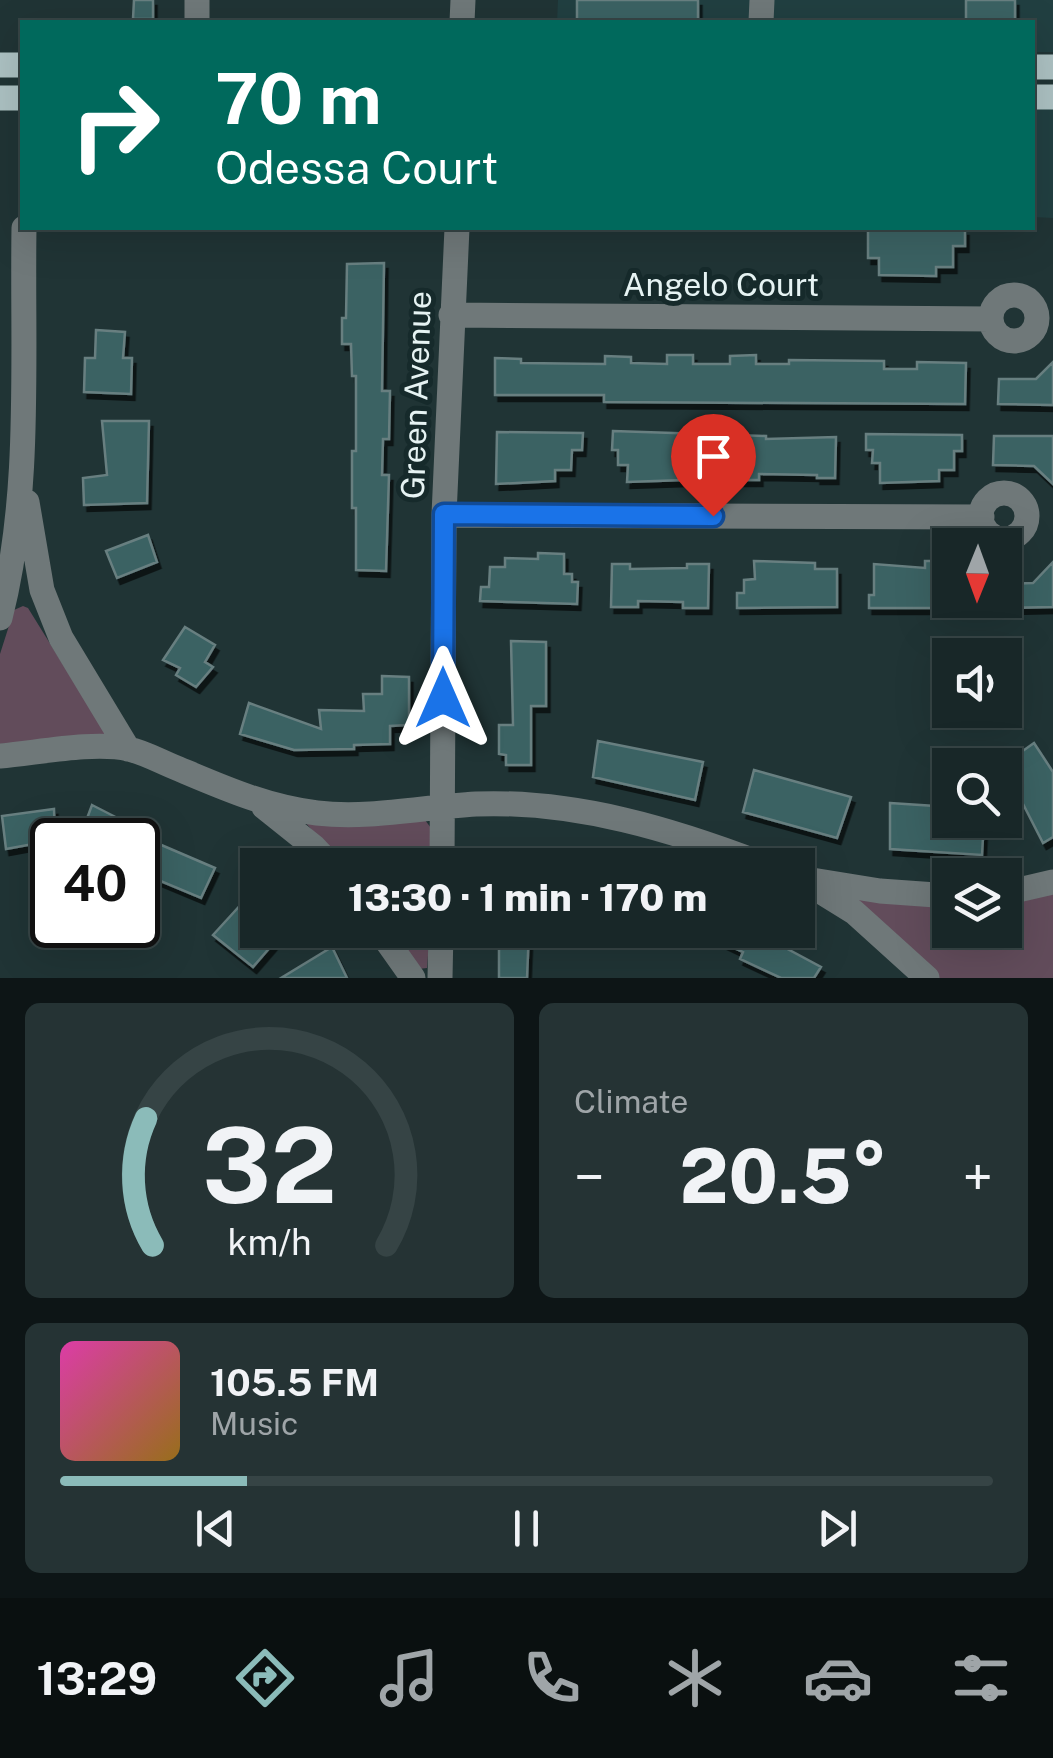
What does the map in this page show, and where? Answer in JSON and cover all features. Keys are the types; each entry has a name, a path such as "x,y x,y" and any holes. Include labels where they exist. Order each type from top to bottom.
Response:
{"street":[{"path":"0,618 12,572 20,465 24,230"},
{"name":"Green Avenue","path":"442,848 444,514 457,230"},
{"name":"Angelo Court","path":"452,314 991,319"},
{"path":"20,465 42,590 61,638 128,749"},
{"path":"444,514 982,517"},
{"path":"0,756 83,748 128,749 256,800 322,814 384,814 512,804 594,812 722,848"},
{"path":"256,800 314,848"},
{"path":"815,881 932,895"},
{"path":"1022,889 1053,882"},
{"path":"815,888 854,912 926,978"},
{"path":"392,948 413,978"},
{"path":"440,978 441,948"}],"shaded area":[{"path":"558,0 1053,0 1053,52 1035,52 1035,20 557,20"},
{"path":"1035,106 1053,106 1053,218 1035,217"},
{"path":"28,608 106,734 102,737 0,744 0,654 14,610"},
{"path":"425,820 431,828 431,848 328,848 304,821"},
{"path":"815,880 932,894 932,948 1022,948 1022,889 1053,882 1053,978 927,978 815,890"},
{"path":"402,948 429,948 427,968 418,969"}],"building":[{"path":"134,0 153,0 153,19 133,19"},
{"path":"577,0 698,0 698,20 577,20"},
{"path":"966,0 1015,0 1015,20 966,20"},
{"path":"868,230 965,230 965,246 953,246 953,267 936,267 936,276 879,275 879,258 868,258"},
{"path":"384,263 382,391 390,391 389,439 383,439 382,475 389,475 386,571 356,570 352,451 356,451 356,376 352,376 351,344 342,344 342,318 346,318 347,264"},
{"path":"96,330 125,332 123,358 132,358 131,394 84,392 85,358 95,358"},
{"path":"667,355 693,355 693,364 730,364 730,356 756,355 756,364 789,364 789,360 884,361 884,369 917,369 917,362 966,363 965,404 604,402 604,395 495,395 495,358 521,359 521,363 605,364 605,356 631,357 631,363 667,364"},
{"path":"1053,362 1053,405 998,404 999,379 1036,379"},
{"path":"102,421 149,421 147,503 84,505 83,478 107,475"},
{"path":"613,431 766,439 836,437 835,478 759,474 759,480 738,480 738,454 700,453 699,471 684,471 684,480 627,482 628,465 618,465 618,450 612,450"},
{"path":"497,432 583,433 582,450 572,450 571,470 555,470 555,481 496,484"},
{"path":"866,434 962,435 962,451 954,451 954,470 939,470 939,481 880,483 880,463 872,463 873,450 866,450"},
{"path":"994,436 1053,436 1053,484 1034,466 993,465"},
{"path":"148,535 157,562 117,578 106,551"},
{"path":"538,553 564,554 564,574 572,574 572,582 578,582 577,604 480,601 481,587 489,587 490,567 505,567 505,558 538,559"},
{"path":"754,561 815,563 815,569 837,569 837,607 737,608 737,593 744,593 744,580 755,579"},
{"path":"925,561 932,561 932,608 869,608 869,595 874,595 874,564 925,568"},
{"path":"1053,562 1053,607 1022,608 1022,583 1033,583"},
{"path":"612,564 630,564 630,569 709,564 708,608 683,608 683,602 638,601 638,607 611,607"},
{"path":"185,627 215,645 205,662 213,667 196,687 176,675 180,668 163,660"},
{"path":"511,641 546,642 546,706 531,706 531,765 506,765 506,755 499,754 499,725 513,725"},
{"path":"382,676 409,677 409,725 390,726 390,744 294,750 240,734 249,703 321,729 319,710 364,711 363,694 382,694"},
{"path":"598,741 703,762 695,800 593,777"},
{"path":"1034,743 1053,772 1053,837 1043,843 1022,802 1022,752"},
{"path":"754,770 851,797 837,838 743,812"},
{"path":"890,803 932,806 932,838 983,838 982,855 890,849"},
{"path":"92,805 117,818 87,818"},
{"path":"54,809 54,818 30,818 30,845 6,849 2,816"},
{"path":"160,844 215,868 201,898 160,881"},
{"path":"240,906 240,948 269,948 253,967 213,935"},
{"path":"332,948 347,978 281,978"},
{"path":"499,948 528,948 527,978 499,978"},
{"path":"734,948 786,948 821,967 814,978 781,978 740,959 743,952"}],"route":[{"path":"443,698 444,514 713,516"}]}
